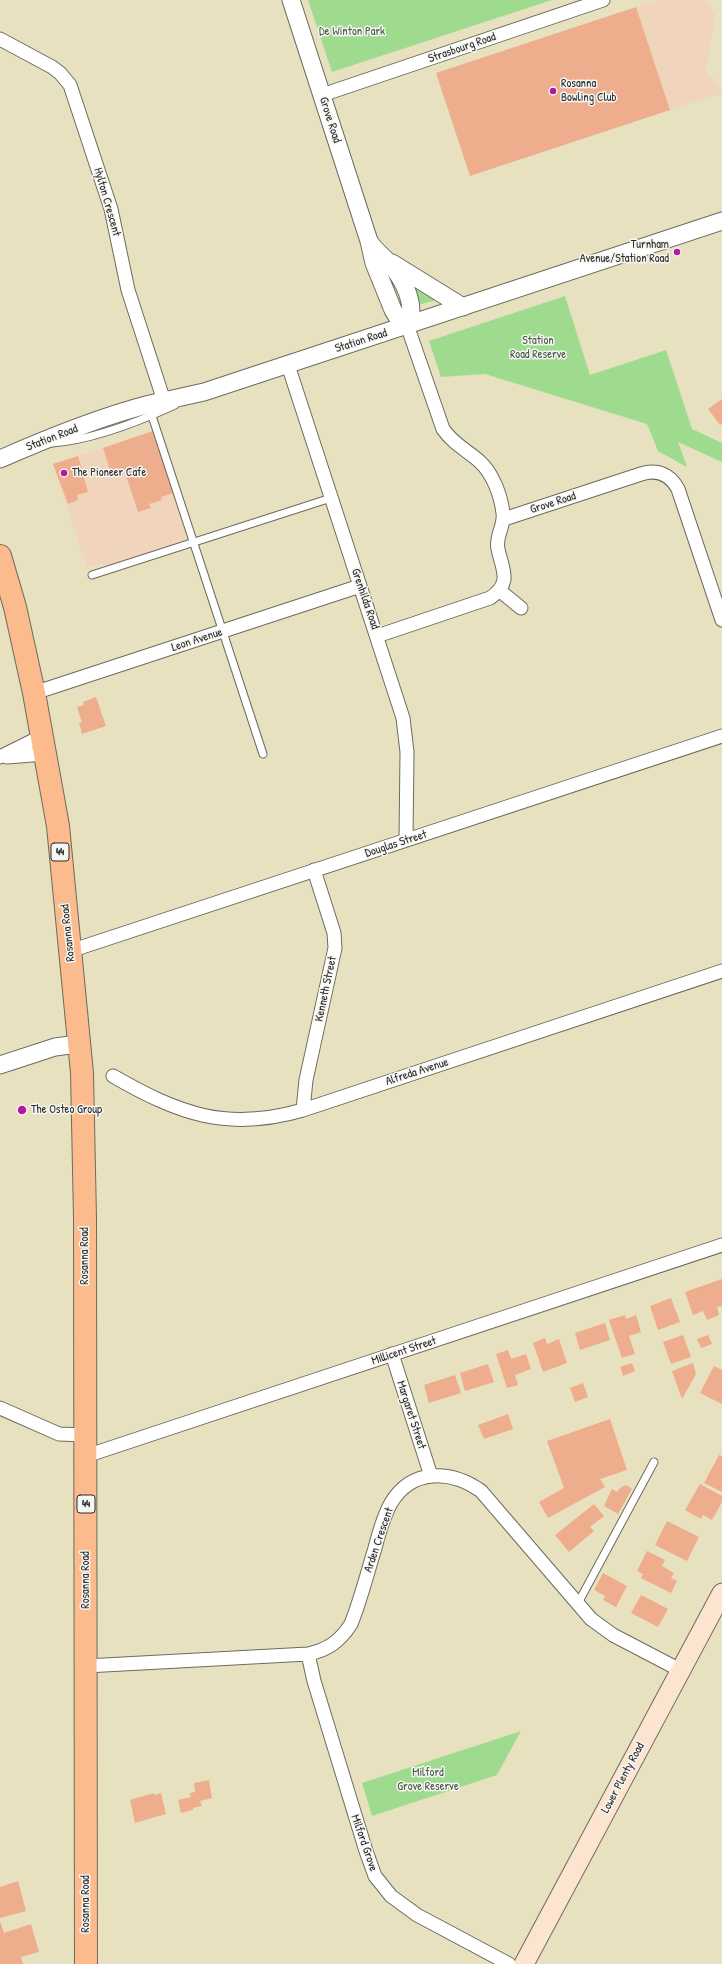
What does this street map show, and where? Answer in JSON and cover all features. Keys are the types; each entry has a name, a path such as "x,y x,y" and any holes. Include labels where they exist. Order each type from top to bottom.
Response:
{"highway":[{"name":"Rosanna Road","path":"0,556 15,607 34,693 58,826 83,1094 86,1964"}],"main road":[{"name":"Lower Plenty Road","path":"524,1964 722,1593"}],"street":[{"name":"Grove Road","path":"291,0 369,241 374,263 393,310 399,320 407,325 443,429 452,442 480,461 489,472 502,506 504,519 641,474 655,472 662,473 672,479 678,490 722,620"},
{"name":"Strasbourg Road","path":"322,95 603,0"},
{"name":"Hylton Crescent","path":"0,39 52,67 60,73 70,85 111,209 128,290 166,405"},
{"name":"Station Road","path":"0,459 71,430 166,405 722,222"},
{"name":"Grove Road","path":"369,241 386,259 400,278 410,301 412,316 407,325"},
{"path":"386,259 463,307"},
{"name":"Grenhilda Road","path":"288,365 377,636 406,730 408,752 406,840"},
{"path":"377,636 484,600 500,590 504,573 497,546 504,519"},
{"name":"Leon Avenue","path":"34,693 360,586"},
{"path":"500,590 521,608"},
{"name":"Douglas Street","path":"70,951 722,736"},
{"path":"1,757 44,745"},
{"path":"1,757 44,745"},
{"name":"Kenneth Street","path":"303,1110 306,1080 335,948 334,932 314,870"},
{"name":"Alfreda Avenue","path":"113,1076 155,1100 190,1113 229,1120 265,1119 303,1110 722,972"},
{"path":"0,1065 55,1046 78,1044"},
{"name":"Millicent Street","path":"85,1446 392,1354 722,1245"},
{"name":"Margaret Street","path":"392,1354 431,1476"},
{"path":"0,1408 85,1446"},
{"name":"Arden Crescent","path":"86,1666 308,1654 330,1647 346,1634 356,1612 386,1511 397,1494 405,1487 431,1476 453,1477 463,1480 481,1491 577,1605 591,1619 612,1635 680,1670"},
{"name":"Milford Grove","path":"308,1654 314,1681 371,1868 378,1881 391,1896 417,1915 509,1964"}],"lane":[{"path":"32,445 74,441 152,416 166,405"},
{"path":"152,416 263,754"},
{"path":"92,575 331,498"},
{"path":"577,1605 654,1462"}],"shaded area":[{"path":"657,0 705,0 715,15 706,70 722,93 670,110 636,7"},
{"path":"160,429 196,539 115,566 99,564 87,568 53,464"}],"green space":[{"name":"De Winton Park","path":"308,0 552,0 332,72"},
{"path":"410,281 437,300 418,305"},
{"name":"Station Road Reserve","path":"565,296 590,375 666,350 692,429 722,443 722,462 678,442 687,467 658,451 647,424 485,374 441,377 429,341"},
{"name":"Milford Grove Reserve","path":"521,1731 497,1775 372,1816 362,1783"}],"building":[{"name":"Rosanna Bowling Club","path":"636,7 670,110 470,176 436,73"},
{"path":"722,399 722,424 720,425 708,409"},
{"path":"153,431 173,493 161,497 162,500 149,504 151,508 138,512 124,469 111,473 103,448"},
{"path":"78,456 88,492 77,495 78,500 68,504 53,464"},
{"path":"96,697 106,726 82,734 79,722 82,723 77,707 84,705 83,702"},
{"path":"722,1279 722,1306 717,1307 719,1315 707,1320 703,1311 693,1315 685,1292"},
{"path":"671,1298 680,1322 658,1330 650,1306"},
{"path":"625,1315 626,1319 636,1315 641,1332 629,1336 635,1354 622,1358 609,1320"},
{"path":"605,1323 610,1340 580,1350 575,1333"},
{"path":"683,1335 691,1357 671,1364 663,1342"},
{"path":"708,1335 712,1344 701,1348 697,1339"},
{"path":"545,1338 547,1344 559,1339 567,1363 543,1372 533,1343"},
{"path":"508,1350 511,1359 526,1354 531,1369 515,1375 518,1385 507,1388 496,1354"},
{"path":"632,1363 635,1371 623,1376 620,1367"},
{"path":"693,1363 696,1374 682,1399 672,1371"},
{"path":"488,1364 494,1382 465,1391 460,1373"},
{"path":"714,1366 722,1370 722,1404 700,1393"},
{"path":"455,1375 461,1393 429,1403 424,1385"},
{"path":"583,1383 588,1397 575,1402 570,1388"},
{"path":"508,1414 513,1429 484,1439 478,1425"},
{"path":"610,1419 627,1470 600,1479 605,1487 548,1518 539,1502 564,1488 547,1441"},
{"path":"719,1455 722,1456 722,1492 704,1483"},
{"path":"700,1484 722,1496 722,1502 712,1520 703,1515 701,1519 685,1510"},
{"path":"626,1485 632,1489 618,1514 604,1506 612,1489 617,1492 620,1488"},
{"path":"594,1504 604,1516 590,1527 594,1531 569,1552 555,1535"},
{"path":"667,1521 699,1537 687,1561 655,1545"},
{"path":"647,1551 665,1560 662,1566 674,1573 671,1578 677,1581 671,1593 641,1578 643,1574 637,1571"},
{"path":"603,1573 627,1586 616,1607 603,1600 605,1596 594,1590"},
{"path":"641,1595 668,1609 658,1627 631,1613"},
{"path":"209,1780 212,1798 200,1801 202,1806 181,1813 178,1800 191,1797 190,1793 195,1792 194,1783"},
{"path":"154,1793 155,1795 161,1793 166,1814 135,1823 130,1800"},
{"path":"18,1881 26,1911 0,1918 0,1887"},
{"path":"0,1921 4,1933 31,1924 39,1952 21,1957 23,1964 0,1964"}],"place":[{"name":"Rosanna Bowling Club","path":"553,91"},
{"name":"Turnham Avenue/Station Road","path":"677,252"},
{"name":"The Pioneer Cafe","path":"64,473"},
{"name":"The Osteo Group","path":"22,1110"}]}
